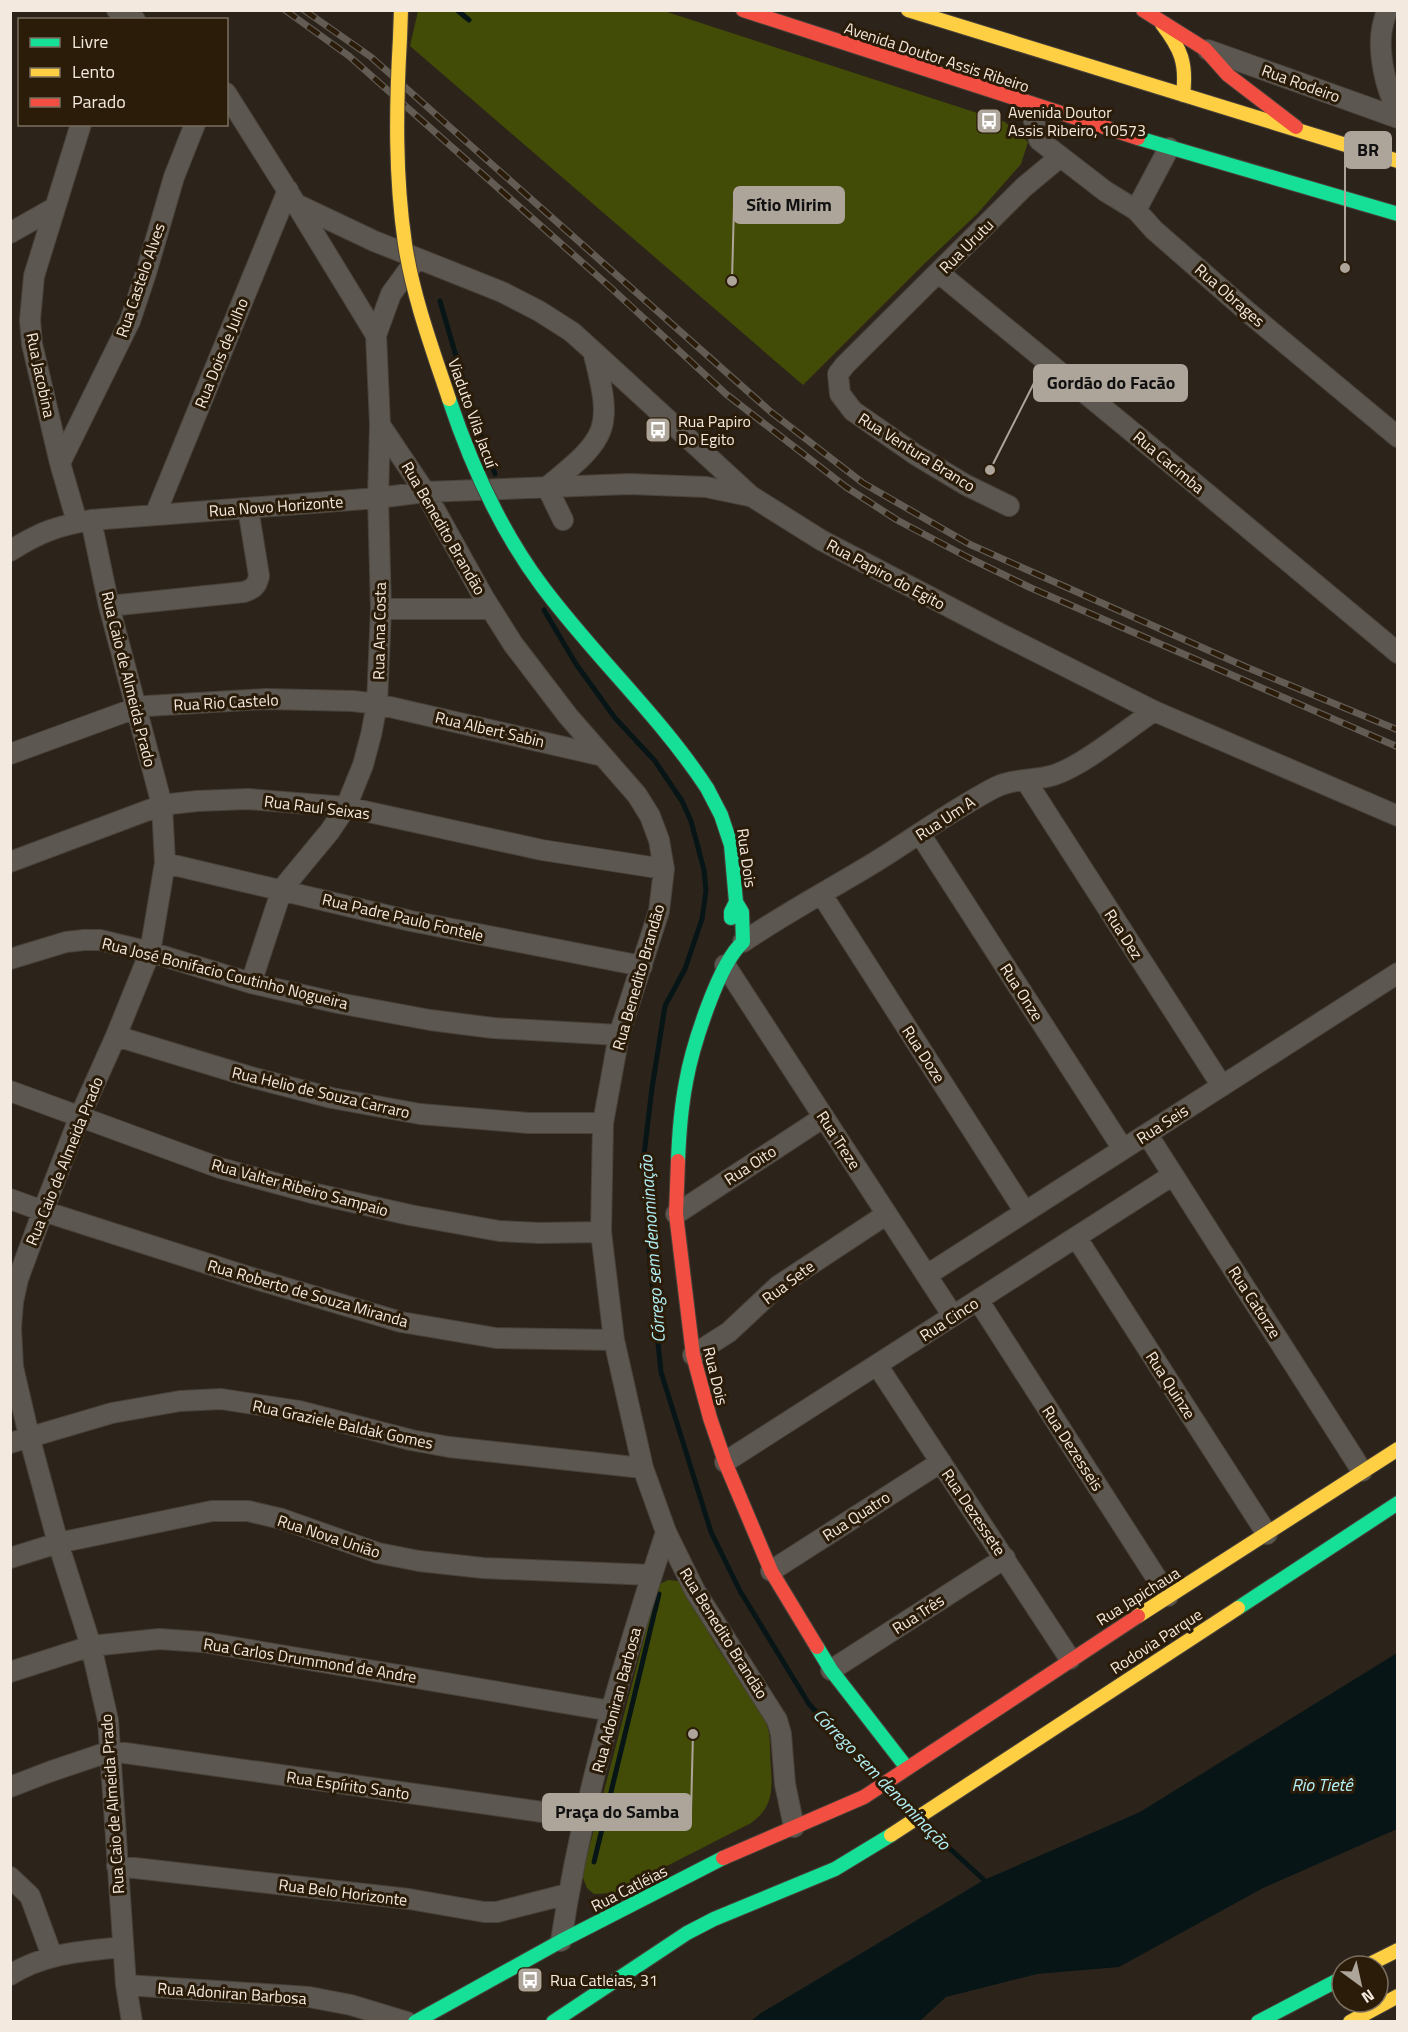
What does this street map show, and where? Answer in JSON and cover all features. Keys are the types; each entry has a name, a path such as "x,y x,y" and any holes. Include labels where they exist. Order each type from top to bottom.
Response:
{"main road":[{"name":"Avenida Doutor Assis Ribeiro","path":"742,10 1030,106 1398,214"},
{"path":"908,10 1398,161"},
{"name":"Rua Rodeiro","path":"1143,10 1162,24 1204,48 1228,75 1304,132"},
{"name":"Viaduto Vila Jacuí","path":"400,12 397,133 403,230 411,277 464,444 505,529 540,584 674,741 707,788"},
{"path":"1162,24 1177,43 1184,60 1186,73 1183,96"},
{"name":"Rua Dois","path":"707,788 722,816 729,836 734,862 736,902 731,912 731,939 734,952 707,1009 686,1080 679,1130 676,1214 693,1354 710,1418 725,1462 771,1571 831,1670 903,1771"},
{"name":"Rua Japichaua","path":"864,1797 1070,1659 1398,1449"},
{"name":"Rodovia Parque","path":"553,2022 687,1933 714,1919 835,1869 901,1829 1398,1503"},
{"name":"Rua Catléias","path":"415,2022 561,1941 734,1853 864,1797"},
{"path":"1258,2022 1330,1984"},
{"path":"1350,2022 1398,1996"}],"street":[{"path":"116,10 131,18"},
{"path":"1387,10 1382,30 1382,58 1387,81 1398,109"},
{"name":"Rua Rodeiro","path":"1204,48 1398,118"},
{"path":"228,96 376,335"},
{"path":"1030,106 1039,140 1060,157"},
{"name":"Rua Jacobina","path":"80,126 34,276 30,320 32,344 60,463 84,521"},
{"name":"Rua Castelo Alves","path":"60,463 130,321 174,177 194,126"},
{"path":"1136,210 1169,148"},
{"name":"Rua Obrages","path":"1060,157 1136,210 1154,230 1398,437"},
{"name":"Rua Urutu","path":"838,386 838,374 845,365 1024,188 1060,157"},
{"name":"Rua Papiro do Egito","path":"292,197 374,241 502,292 539,311 572,332 751,496 830,545 1154,711 1398,816"},
{"name":"Rua Dois de Julho","path":"155,515 292,197"},
{"path":"10,233 54,208"},
{"name":"Rua Ana Costa","path":"252,983 282,889 330,831 346,807 363,765 377,704 381,609 378,498 380,425 376,335 391,294 419,259"},
{"name":"Rua Cacimba","path":"939,273 1398,653"},
{"path":"563,520 547,487 588,453 602,431 605,405 593,351"},
{"name":"Rua Ventura Branco","path":"838,386 844,402 853,411 926,461 966,485 1009,506"},
{"name":"Rua Benedito Brandão","path":"380,425 425,492 490,609 537,678 637,795 650,816 659,840 664,869 659,911 619,1035 603,1123 601,1232 614,1340 643,1468 666,1532 695,1591 777,1720 781,1734 785,1784 794,1827"},
{"name":"Rua Novo Horizonte","path":"10,551 36,534 84,521 378,498 425,492 672,484 706,487 751,496"},
{"path":"109,606 244,592 252,589 258,584 259,576 248,508"},
{"name":"Rua Caio de Almeida Prado","path":"84,521 162,805 165,863 150,952 80,1116 18,1280 12,1301 12,1368 20,1439 58,1543 91,1646 102,1689 111,1751 123,1947 132,2022"},
{"path":"381,609 490,609"},
{"name":"Rua Rio Castelo","path":"10,754 136,708 266,699 353,701 377,704"},
{"name":"Rua Albert Sabin","path":"377,704 603,756"},
{"name":"Rua Um A","path":"734,952 766,926 822,895 976,798 1010,782 1053,775 1071,768 1154,711"},
{"name":"Rua Dez","path":"1026,781 1222,1086"},
{"name":"Rua Raul Seixas","path":"10,862 162,805 249,799 346,807 542,850 664,869"},
{"name":"Rua Onze","path":"920,834 1123,1149"},
{"name":"Rua Padre Paulo Fontele","path":"165,863 411,921 642,966"},
{"name":"Rua Doze","path":"822,895 1025,1212"},
{"name":"Rua José Bonifacio Coutinho Nogueira","path":"10,959 40,949 84,939 100,940 150,952 252,983 338,1003 430,1020 493,1028 619,1035"},
{"name":"Rua Treze","path":"734,952 825,1117 953,1316"},
{"name":"Rua Seis","path":"927,1275 1398,973"},
{"name":"Rua Helio de Souza Carraro","path":"116,1036 255,1078 332,1098 420,1114 528,1123 603,1123"},
{"name":"Rua Valter Ribeiro Sampaio","path":"10,1091 220,1168 312,1192 410,1215 499,1231 601,1232"},
{"name":"Rua Oito","path":"676,1214 825,1117"},
{"name":"Rua Catorze","path":"1147,1134 1362,1470"},
{"name":"Rua Cinco","path":"725,1462 1173,1175"},
{"name":"Rua Roberto de Souza Miranda","path":"10,1198 43,1211 249,1277 401,1322 496,1338 614,1340"},
{"name":"Rua Sete","path":"693,1354 729,1332 778,1286 887,1214"},
{"name":"Rua Quinze","path":"1076,1237 1267,1534"},
{"name":"Rua Dezesseis","path":"978,1300 1168,1596"},
{"name":"Rua Dezessete","path":"878,1365 1070,1659"},
{"name":"Rua Graziele Baldak Gomes","path":"20,1439 112,1413 180,1401 221,1399 299,1411 411,1440 643,1468"},
{"name":"Rua Quatro","path":"771,1571 941,1462"},
{"name":"Rua Nova União","path":"10,1558 58,1543 212,1511 248,1511 282,1519 378,1553 419,1561 483,1568 652,1575"},
{"name":"Rua Adoniran Barbosa","path":"561,1941 568,1894 611,1711 666,1532"},
{"name":"Rua Três","path":"831,1670 1005,1558"},
{"name":"Rua Carlos Drummond de Andre","path":"10,1672 91,1646 159,1639 203,1642 611,1711"},
{"path":"10,1787 111,1751"},
{"name":"Rua Espírito Santo","path":"111,1751 585,1818"},
{"name":"Rua Belo Horizonte","path":"117,1866 409,1899 484,1912 497,1912 568,1894"},
{"path":"10,1877 30,1896 52,1956"},
{"path":"10,1975 52,1956 123,1947"},
{"name":"Rua Adoniran Barbosa","path":"126,1985 309,1997 351,2005 406,2022"}],"green space":[{"path":"418,11 664,11 1005,122 1028,142 1021,164 977,214 803,385 410,46"},
{"path":"668,1580 678,1581 685,1587 715,1644 751,1694 763,1715 770,1738 772,1782 769,1800 760,1816 751,1823 614,1893 594,1894 587,1888 582,1875 658,1585"}],"water":[{"name":"Rio Tietê","path":"1397,1653 1397,1829 1263,1888 1119,1967 1037,1974 946,1997 920,2021 751,2021 984,1880 1140,1812"}],"waterway":[{"name":"Córrego sem denominação","path":"457,10 469,20"},
{"name":"Córrego sem denominação","path":"440,301 469,401 495,474"},
{"name":"Córrego sem denominação","path":"544,610 576,664 615,718 655,761 682,801 691,821 704,870 706,891 702,919 685,969 665,1006 644,1155 650,1265 661,1372 711,1532 740,1591 809,1704 878,1780"},
{"path":"594,1862 659,1594"},
{"name":"Córrego sem denominação","path":"889,1791 912,1814"},
{"name":"Córrego sem denominação","path":"923,1824 984,1880"}],"railway":[{"path":"285,10 349,56 610,287 726,394 846,487 897,520 1031,588 1398,747"},
{"path":"304,10 371,57 771,412 863,483 969,544 1246,667 1398,730"}],"traffic: fast":[{"path":"1138,138 1398,214"},
{"path":"449,399 488,496 527,565 562,612 668,735 707,788"},
{"path":"707,788 721,815 731,845 736,902 731,918"},
{"path":"678,1161 683,1102 694,1049 707,1008 724,968 743,942 742,912 736,902"},
{"path":"1238,1608 1398,1503"},
{"path":"817,1647 831,1670 907,1768"},
{"path":"553,2022 687,1933 714,1919 835,1869 891,1835"},
{"path":"415,2022 561,1941 723,1858"},
{"path":"1258,2022 1330,1984"}],"traffic: slow":[{"path":"400,38 401,10"},
{"path":"908,10 1398,161"},
{"path":"1162,24 1174,41 1181,57 1184,74 1183,95"},
{"path":"400,38 397,141 399,193 405,244 418,303 449,399"},
{"path":"1138,1616 1398,1449"},
{"path":"891,1835 1238,1608"},
{"path":"1390,1954 1398,1950"},
{"path":"1350,2022 1398,1996"}],"traffic: jam":[{"path":"743,10 1138,138"},
{"path":"1143,10 1205,49 1228,75 1296,127"},
{"path":"678,1161 676,1214 693,1355 710,1418 725,1462 771,1571 817,1647"},
{"path":"723,1858 864,1797 1138,1616"}],"place":[{"name":"Avenida Doutor Assis Ribeiro, 10573","path":"989,121"},
{"name":"BR","path":"1345,268"},
{"name":"Sítio Mirim","path":"732,281"},
{"name":"Rua Papiro Do Egito","path":"658,430"},
{"name":"Gordão do Facão","path":"990,470"},
{"name":"Praça do Samba","path":"693,1734"},
{"name":"Rua Catleias, 31","path":"530,1980"}]}
